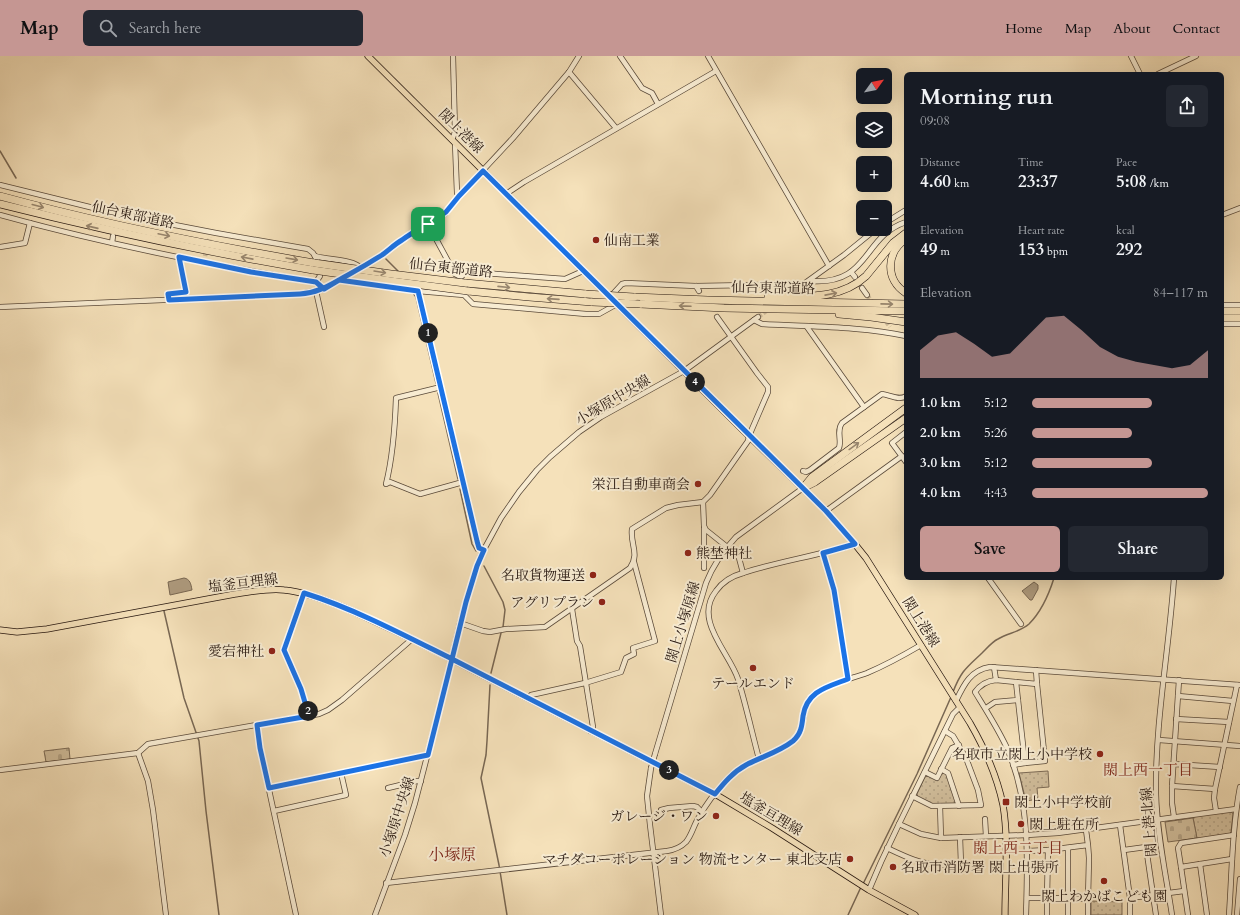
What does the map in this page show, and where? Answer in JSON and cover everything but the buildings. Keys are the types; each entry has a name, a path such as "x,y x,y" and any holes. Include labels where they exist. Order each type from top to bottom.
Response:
{"highway":[{"name":"仙台東部道路","path":"0,196 137,229 213,245 314,263 391,274 463,280 586,294 634,297 904,304"},
{"name":"仙台東部道路","path":"0,204 136,237 242,258 314,263 391,281 466,293 592,302 724,308 904,311"},
{"path":"708,300 820,296 848,289 861,281 871,271 893,243 904,235"},
{"path":"904,240 895,250 891,260 891,271 895,282 904,291"},
{"path":"724,308 842,315 904,322"},
{"path":"1224,311 1240,311"},
{"path":"1224,318 1240,318"},
{"path":"803,488 812,477 904,409"},
{"path":"803,488 815,482 904,419"}],"main road":[{"name":"閖上港線","path":"368,56 826,511 855,544 877,574 954,697 978,737 992,769 1003,806 1006,836 1005,915"},
{"name":"塩釜亘理線","path":"0,630 17,632 47,629 247,592 283,590 304,593 320,598 372,620 412,639 715,794 865,887 916,915"}],"street":[{"path":"452,56 455,132 453,142 456,193 459,196"},
{"path":"0,307 300,294 316,292 324,289 382,255 405,237 446,212 513,138 569,72 579,56"},
{"path":"620,56 642,88 652,93 658,104"},
{"path":"708,56 829,266"},
{"path":"1131,56 1139,72"},
{"path":"1162,72 1196,56"},
{"path":"506,194 616,128 716,71"},
{"path":"569,72 616,128"},
{"path":"0,185 210,235 308,249 314,263"},
{"path":"1224,214 1240,208"},
{"path":"892,219 904,211"},
{"path":"117,220 118,214"},
{"path":"0,215 112,243 251,272 316,282 324,289"},
{"path":"0,247 25,243 30,223"},
{"path":"610,297 622,284 626,283 696,286 807,283 828,281 846,276 864,260 886,233 899,224 904,223"},
{"path":"428,224 455,274 463,280"},
{"path":"112,243 113,236"},
{"path":"794,291 807,283 867,236"},
{"path":"204,262 205,256"},
{"path":"169,300 168,294 186,292 179,257"},
{"path":"314,263 323,259 352,263 361,268"},
{"path":"314,263 318,260 320,276 316,282"},
{"path":"583,271 565,279 466,272 463,280 466,293 473,304 586,314 599,314 617,304"},
{"path":"851,272 855,278"},
{"path":"339,280 418,291 466,293"},
{"path":"696,286 699,291"},
{"path":"862,288 867,295"},
{"path":"418,291 477,541 479,548 484,550"},
{"path":"316,292 324,327"},
{"path":"1224,305 1240,305"},
{"path":"529,699 530,695 585,683 621,672 626,658 634,654 633,648 655,642 634,562 635,555 631,534 632,529 666,508 703,502 710,495 748,441 768,392 768,387 717,317"},
{"name":"小塚原中央線","path":"375,915 405,835 421,782 460,623 477,566 501,518 514,499 537,470 579,432 601,417 684,371 756,319 762,324 807,327"},
{"path":"1224,324 1240,324"},
{"path":"807,327 838,328 894,333 904,336"},
{"path":"807,327 864,407"},
{"path":"890,327 894,333"},
{"path":"441,387 396,398 394,433 386,484 390,482 420,494 463,482"},
{"path":"803,471 806,472 810,470 836,451 840,445 839,426 842,423 882,394 899,398 904,397"},
{"path":"904,434 892,443 904,459"},
{"path":"826,511 902,456"},
{"name":"閖上小塚原線","path":"653,852 647,796 651,768 706,583 718,560 727,547 747,528 803,488"},
{"path":"703,502 704,568"},
{"path":"704,526 706,530 739,558 743,573"},
{"path":"758,759 738,678 711,629 708,609 714,592 727,580 743,573 855,544"},
{"path":"823,553 834,590 848,679"},
{"path":"460,623 482,631 490,632 506,629 545,627 630,568 634,562"},
{"path":"989,580 1021,624"},
{"name":"閖上港北線","path":"1172,915 1158,820 1156,794 1163,679 1173,602 1174,580"},
{"path":"304,593 284,650 301,689 309,716"},
{"path":"572,609 593,727 590,731"},
{"path":"0,770 138,753 148,744 319,714 328,710 342,700 412,639"},
{"path":"386,883 653,852 675,849 682,846 691,835 702,812 728,778 745,765 787,745 796,738 800,731 805,707 813,695 825,688 888,664 922,645"},
{"path":"994,667 996,680"},
{"path":"954,697 970,677 984,668 994,667 1238,685 1233,701 1215,789 1214,798 1216,811"},
{"path":"1013,765 1045,761 1036,670"},
{"path":"1026,915 1028,851 1023,800 1013,765 997,727 975,692 984,683 996,680 1037,684"},
{"path":"1174,817 1172,786 1179,680"},
{"path":"1016,682 1025,763"},
{"path":"1178,696 1233,701"},
{"path":"986,708 995,702 1018,700"},
{"path":"865,887 887,848 953,712 960,707"},
{"path":"1176,719 1229,722"},
{"path":"257,725 260,748 296,915"},
{"path":"912,796 932,806 982,805 972,772 953,736 945,731"},
{"path":"1159,740 1240,746"},
{"path":"925,772 937,778 952,748 958,745"},
{"path":"138,753 148,781 166,915"},
{"path":"269,788 428,755"},
{"path":"1173,764 1220,767"},
{"path":"942,769 948,774 959,806"},
{"path":"274,811 346,795 341,773"},
{"path":"388,788 417,781 421,782"},
{"path":"1172,786 1215,789"},
{"path":"1229,915 1236,808 1240,786"},
{"path":"661,810 693,806 697,807 702,812"},
{"path":"940,806 941,838"},
{"path":"899,824 921,834 941,838 1006,836 1086,830 1236,808"},
{"path":"985,819 986,836"},
{"path":"1120,825 1130,898 1130,915"},
{"path":"1086,830 1089,858 1088,915"},
{"path":"1188,915 1178,848 1181,843 1234,835"},
{"path":"887,848 923,863 939,865 961,864 960,837"},
{"path":"1028,851 1088,846"},
{"path":"1124,850 1146,847 1156,915"},
{"path":"1068,848 1068,915"},
{"path":"1047,915 1048,850"},
{"path":"653,852 661,915"},
{"path":"1181,867 1232,859"},
{"path":"1200,864 1207,915"},
{"path":"1237,915 1240,878"},
{"path":"1130,898 1184,891"},
{"path":"1027,898 1088,899"}],"green space":[{"path":"69,748 70,759 46,762 44,751"},
{"path":"1048,771 1049,787 1037,788 1038,799 1026,801 1019,773"},
{"path":"941,774 947,774 956,801 954,804 932,804 918,797 917,794 925,777 928,776 938,780"},
{"path":"1231,811 1233,814 1231,832 1229,834 1197,839 1193,817"},
{"path":"1193,818 1197,838 1168,842 1165,822"},
{"path":"1091,901 1122,902 1122,915 1091,915"}],"shaded area":[{"path":"184,578 191,584 192,590 170,595 168,582"},
{"path":"1034,582 1038,585 1038,589 1032,600 1030,600 1022,591"}],"waterway":[{"path":"0,151 16,178"},
{"path":"386,259 398,271"},
{"path":"413,293 416,297 436,383"},
{"path":"438,393 458,479"},
{"path":"460,489 472,544 476,551"},
{"path":"484,566 503,602 505,610 503,627"},
{"path":"953,692 964,670 992,643 1002,637 1022,629 1029,624 1044,602 1053,580"},
{"path":"164,611 184,698 199,741 219,915"},
{"path":"491,673 501,633"},
{"path":"490,685 486,755 481,778 499,865 507,915"},
{"path":"863,884 917,774 951,697"},
{"path":"848,915 861,887"}],"tunnel":[{"path":"205,256 210,237"},
{"path":"867,295 890,327"},
{"path":"758,317 769,309"}],"place":[{"name":"仙南工業","path":"596,240"},
{"name":"栄江自動車商会","path":"698,484"},
{"name":"熊埜神社","path":"688,553"},
{"name":"名取貨物運送","path":"593,575"},
{"name":"アグリプラン","path":"602,602"},
{"name":"愛宕神社","path":"272,651"},
{"name":"テールエンド","path":"753,668"},
{"name":"名取市立閖上小中学校","path":"1100,754"},
{"name":"閖上小中学校前","path":"1006,802"},
{"name":"ガレージ・ワン","path":"716,816"},
{"name":"閖上駐在所","path":"1021,824"},
{"name":"マチダコーポレーション 物流センター 東北支店","path":"850,859"},
{"name":"名取市消防署 閖上出張所","path":"893,867"},
{"name":"閖上わかばこども園","path":"1104,881"}],"district":[{"name":"閖上西一丁目","path":"1148,770"},
{"name":"閖上西二丁目","path":"1018,848"},
{"name":"小塚原","path":"452,855"}],"route":[{"path":"428,224 405,237 376,259 361,268 339,280 329,286 324,289 305,294 169,300 168,294 186,292 179,257 251,272 316,282 324,289 329,286 334,283 339,280 418,291 477,541 479,548 484,550 477,566 466,602 452,659 372,620 320,598 304,593 284,650 301,689 309,716 257,725 260,748 269,788 428,755 452,659 715,794 728,778 745,765 792,742 800,731 805,707 813,695 825,688 848,679 834,590 823,553 855,544 826,511 483,171 459,196 444,215 428,224"}]}
